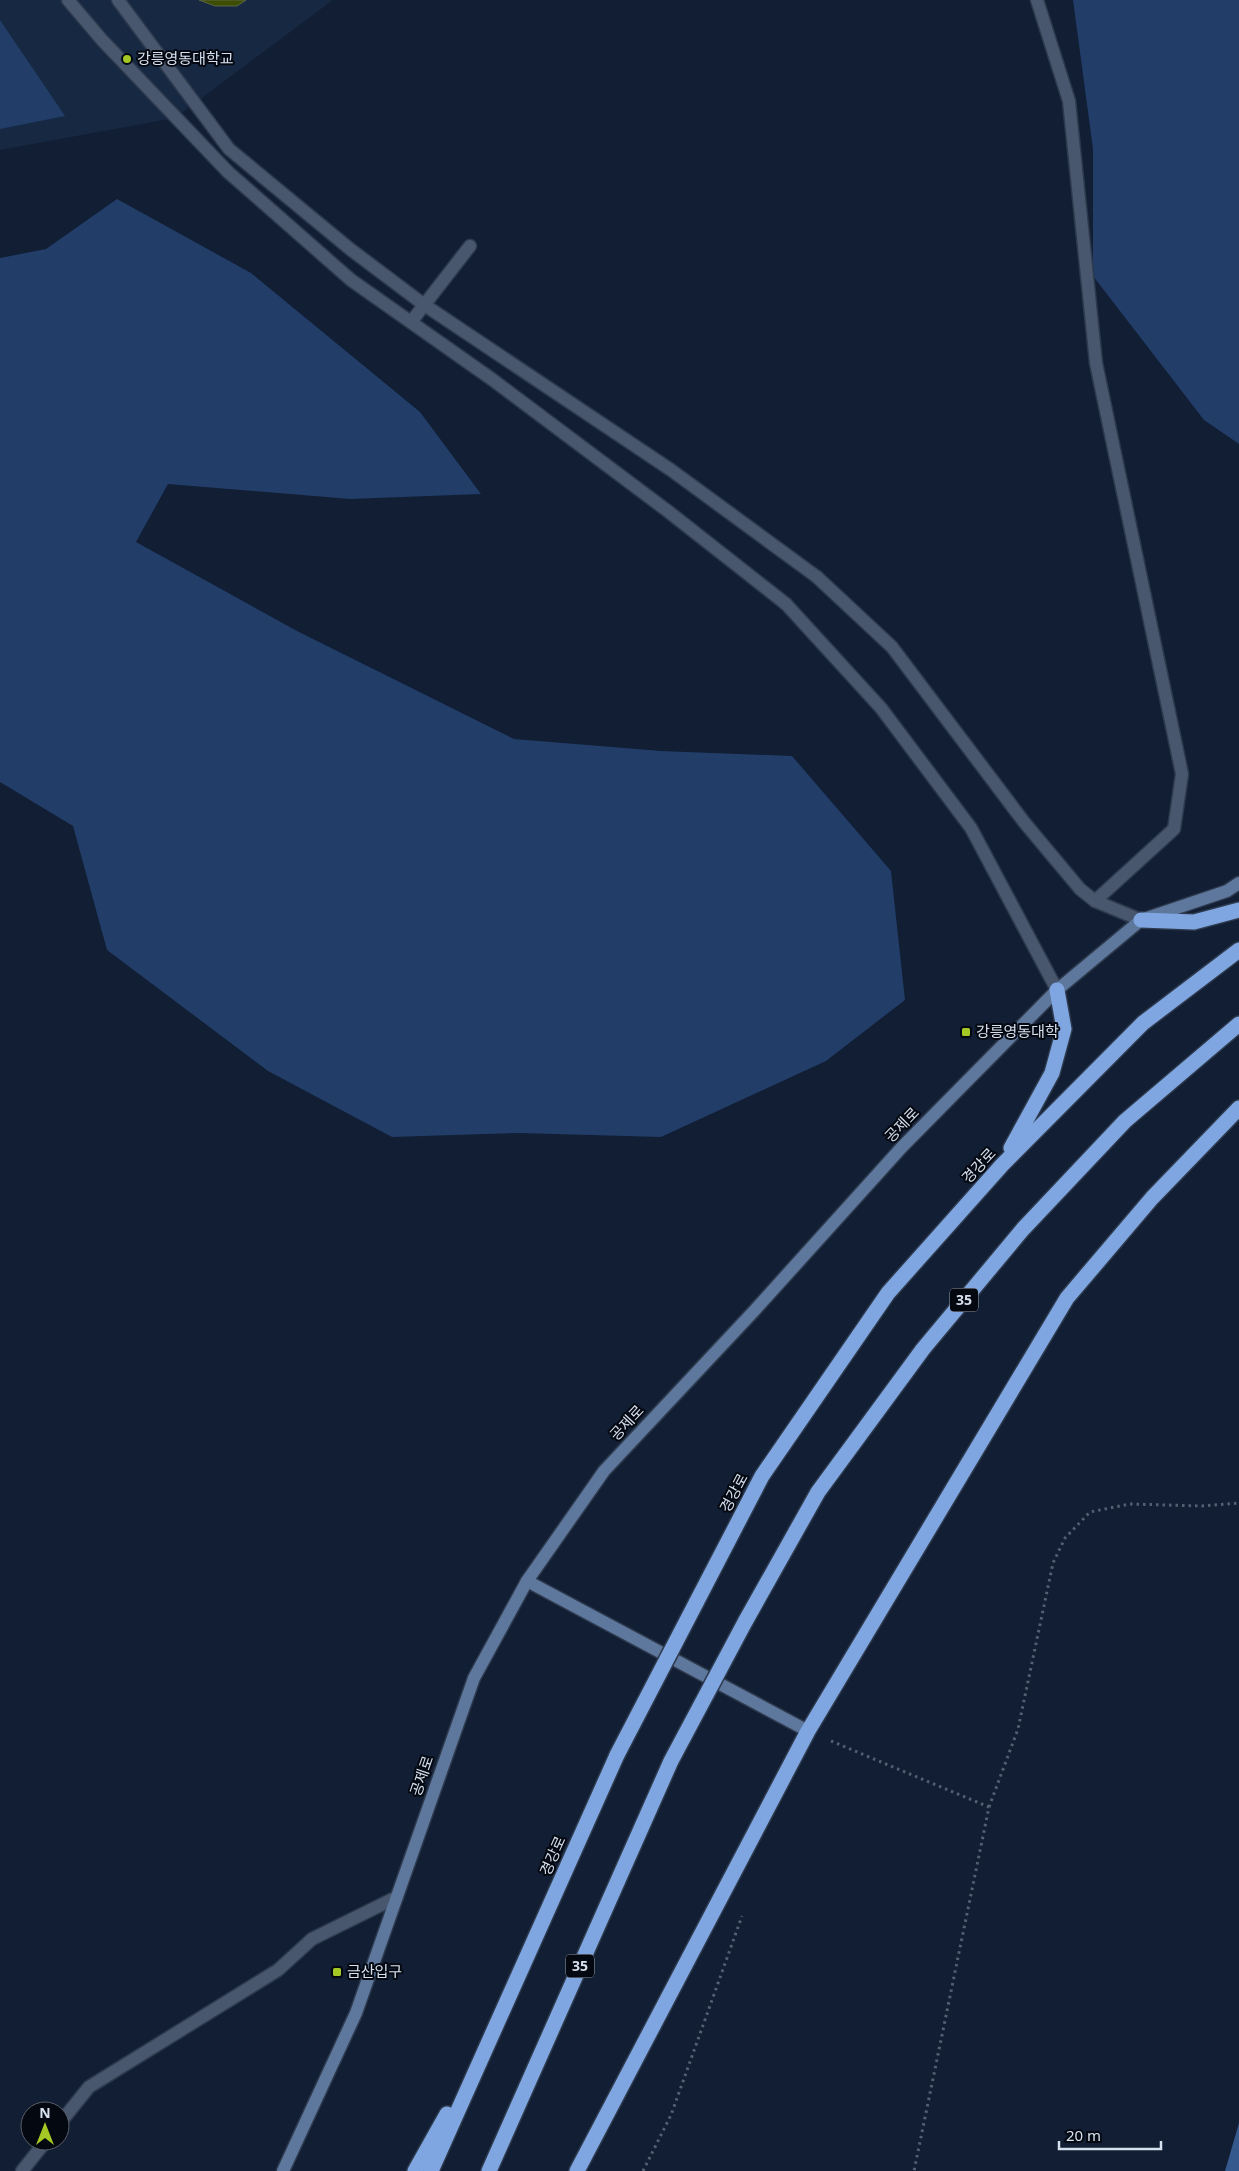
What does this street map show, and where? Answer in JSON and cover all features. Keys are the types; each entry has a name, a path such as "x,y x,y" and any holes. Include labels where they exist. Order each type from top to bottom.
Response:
{"highway":[{"path":"1141,920 1194,922 1239,910"},
{"name":"경강로","path":"431,2171 616,1755 762,1476 888,1293 1002,1165 1142,1022 1239,950"},
{"path":"1002,1165 1052,1074 1064,1029 1057,990"},
{"name":"35","path":"489,2171 671,1762 745,1622 818,1492 936,1334 1022,1229 1125,1121 1239,1024"},
{"path":"577,2171 808,1731 1068,1298 1152,1198 1239,1108"},
{"path":"415,2171 490,2039"}],"street":[{"path":"68,0 102,40 228,172 351,280 525,404 786,604 881,708 971,828 1057,990"},
{"path":"118,0 229,150 350,249 423,304 671,470 818,578 892,647 1024,822 1080,889 1095,901 1141,920"},
{"path":"1038,0 1069,101 1096,364 1182,774 1174,830 1095,901"},
{"path":"411,322 423,304 470,246"},
{"name":"공제로","path":"283,2171 356,2013 474,1678 527,1581 604,1471 754,1311 902,1147 1057,990 1141,920 1227,891 1239,883"},
{"path":"527,1581 808,1731"},
{"path":"70,2111 89,2087 278,1970 312,1939 397,1897"},
{"path":"22,2171 38,2151"}],"path":[{"path":"914,2171 989,1807 1018,1729 1053,1563 1065,1538 1090,1512 1130,1504 1202,1506 1239,1503"},
{"path":"808,1731 989,1807"},
{"path":"643,2171 671,2115 744,1909"}],"shaded area":[{"name":"강릉영동대학교","path":"0,0 333,0 175,118 0,150"},
{"path":"1073,0 1239,0 1239,444 1204,420 1093,276 1093,149"},
{"path":"0,20 65,116 0,129"},
{"path":"117,199 251,273 420,412 481,494 350,499 168,484 136,542 297,631 514,739 661,751 792,756 891,871 905,1000 826,1061 661,1137 519,1133 392,1137 268,1071 107,950 73,826 0,782 0,258 46,249"},
{"path":"1239,2123 1239,2171 1225,2171"}],"building":[{"path":"199,0 246,0 237,6 215,6"}],"place":[{"name":"강릉영동대학교","path":"127,59"},
{"name":"강릉영동대학","path":"966,1032"},
{"name":"금산입구","path":"337,1972"}]}
